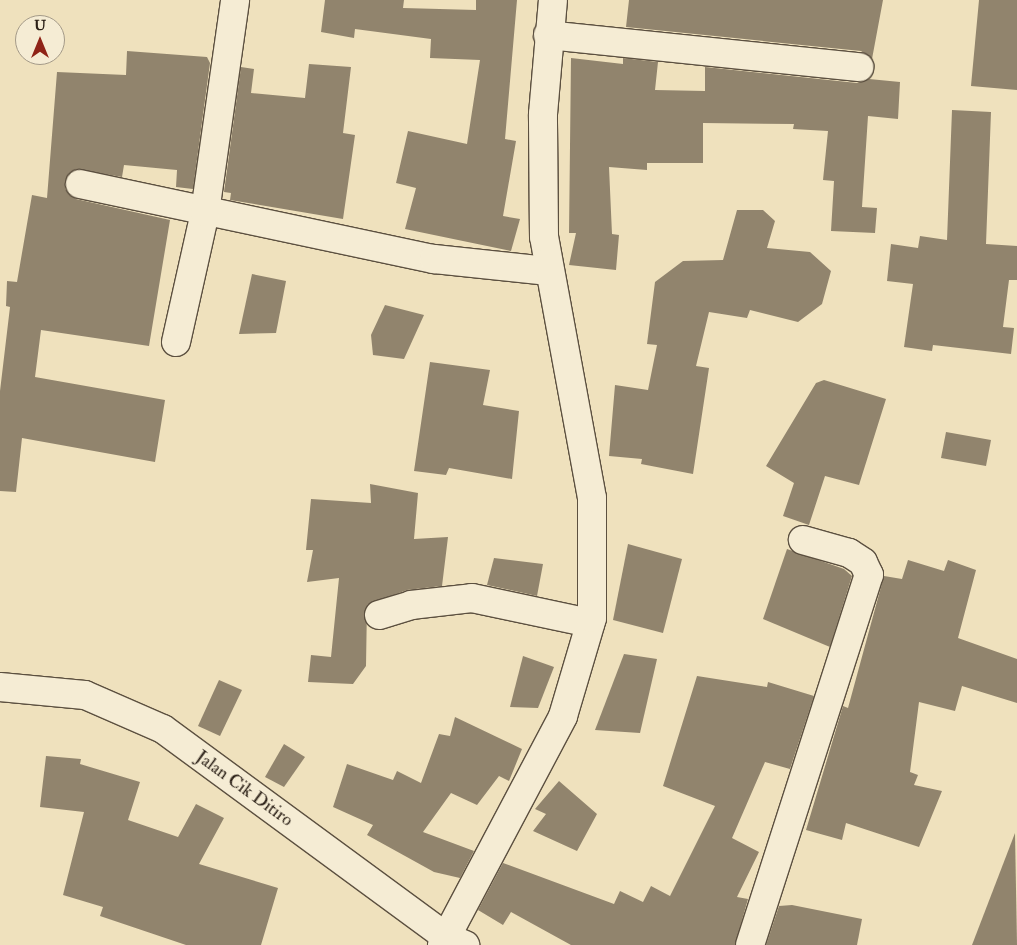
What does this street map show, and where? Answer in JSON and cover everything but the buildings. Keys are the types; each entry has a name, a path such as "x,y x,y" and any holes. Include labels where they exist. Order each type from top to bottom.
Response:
{"street":[{"path":"176,342 205,212 235,0"},
{"path":"451,942 563,716 590,623 592,498 549,272 542,114 552,0"},
{"path":"548,35 859,67"},
{"path":"80,184 434,259 549,272"},
{"path":"750,945 869,575 863,562 848,553 804,540"},
{"path":"379,615 411,605 472,598 590,623"},
{"name":"Jalan Cik Ditiro","path":"0,687 85,695 163,729 451,942"}]}
